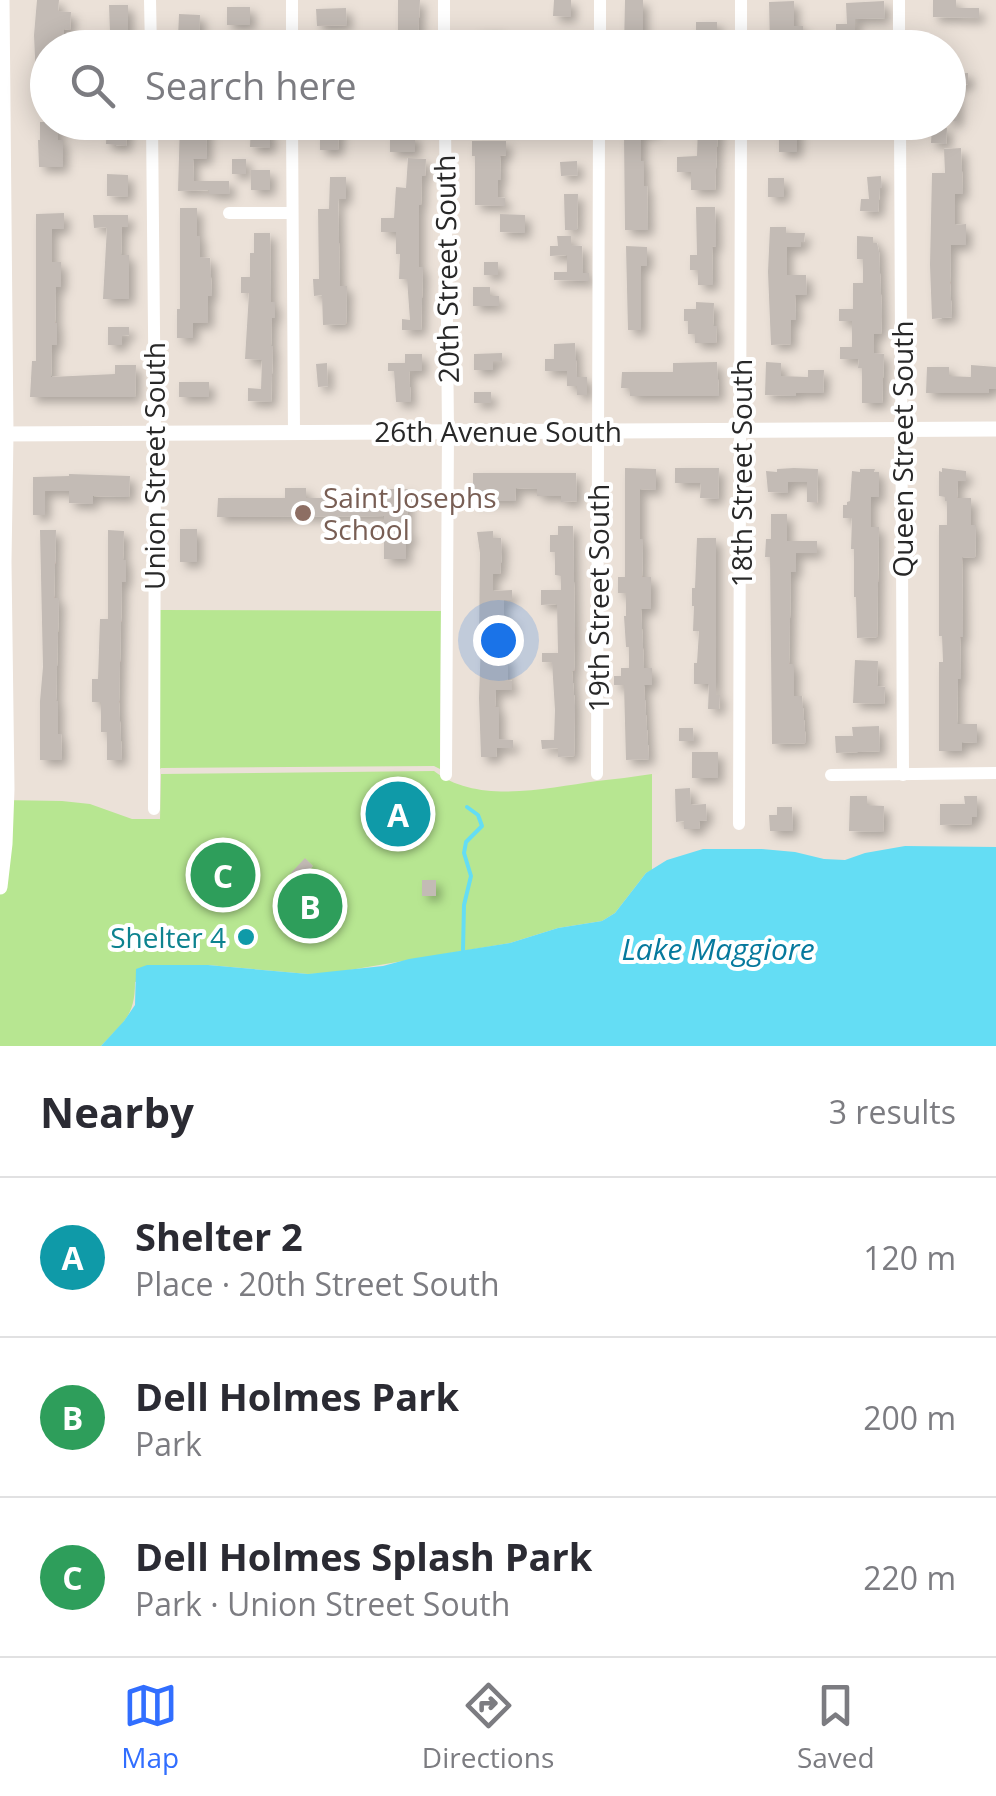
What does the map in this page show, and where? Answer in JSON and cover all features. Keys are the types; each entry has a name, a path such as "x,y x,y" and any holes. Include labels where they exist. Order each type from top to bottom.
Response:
{"street":[{"path":"0,886 5,844 2,0"},
{"path":"150,0 151,30"},
{"path":"292,0 292,30"},
{"path":"444,0 444,30"},
{"path":"600,0 600,30"},
{"path":"741,0 741,30"},
{"path":"899,0 900,30"},
{"name":"Union Street South","path":"152,140 154,810"},
{"path":"292,140 294,432"},
{"name":"20th Street South","path":"444,140 446,775"},
{"name":"19th Street South","path":"597,774 599,140"},
{"name":"18th Street South","path":"740,824 741,140"},
{"name":"Queen Street South","path":"900,140 903,776"},
{"path":"229,213 292,213"},
{"name":"26th Avenue South","path":"3,434 996,430"},
{"path":"831,775 996,773"}],"green space":[{"path":"158,610 441,611 440,769 434,766 159,770"},
{"path":"434,771 451,781 491,791 652,774 652,870 615,913 602,921 558,928 510,943 332,973 208,965 135,982 130,1011 101,1046 0,1046 0,800 90,804 132,819 160,819 161,774"}],"water":[{"name":"Lake Maggiore","path":"905,846 996,847 996,1046 101,1046 135,1005 136,969 147,965 208,965 308,974 383,966 510,943 558,928 602,921 615,913 646,873 667,860 703,849 762,849 845,860"}],"building":[{"path":"37,0 59,0 58,11 71,12 70,30 34,30"},
{"path":"398,0 420,0 418,30 398,30"},
{"path":"554,0 571,0 571,17 553,16"},
{"path":"625,0 643,0 643,30 624,30"},
{"path":"933,0 956,0 956,8 979,8 979,18 933,17"},
{"path":"794,1 794,26 803,26 803,30 770,30 769,2"},
{"path":"884,1 885,18 855,19 855,30 836,30 836,24 847,24 846,3"},
{"path":"109,5 128,5 128,30 110,30"},
{"path":"227,7 250,7 250,25 227,25"},
{"path":"346,8 347,25 317,26 316,9"},
{"path":"179,14 200,15 200,30 178,30"},
{"path":"696,22 717,22 717,30 696,30"},
{"path":"38,140 63,140 63,167 39,167"},
{"path":"106,140 126,140 126,146 106,144"},
{"path":"179,140 206,140 207,159 193,159 194,181 229,181 230,194 178,191"},
{"path":"250,140 270,140 270,148 250,147"},
{"path":"320,140 338,140 338,150 320,150"},
{"path":"390,140 415,140 415,152 390,152"},
{"path":"624,140 641,140 648,230 625,230"},
{"path":"698,140 717,140 715,190 691,190 691,172 677,172 677,157 697,156"},
{"path":"779,140 797,140 797,152 779,152"},
{"path":"472,141 506,141 498,180 498,197 505,198 505,206 475,205"},
{"path":"961,148 963,194 955,194 955,225 966,224 966,245 951,245 952,317 932,319 932,173 945,173 944,149"},
{"path":"408,158 426,159 419,205 419,267 423,267 421,330 402,330 402,319 410,320 407,279 399,279 396,232 381,232 381,218 394,218 396,187 406,188"},
{"path":"232,159 246,159 246,174 232,174"},
{"path":"577,161 578,175 561,176 560,162"},
{"path":"251,170 270,170 270,190 251,190"},
{"path":"107,174 128,175 128,197 107,196"},
{"path":"881,176 878,212 860,211 861,199 869,199 867,177"},
{"path":"330,177 346,177 346,199 338,199 340,286 347,286 346,324 323,325 322,295 314,296 313,279 319,279 318,209 329,209"},
{"path":"768,178 784,178 784,197 768,197"},
{"path":"564,194 578,194 577,230 565,230"},
{"path":"696,207 715,207 713,285 698,285 698,270 690,270 690,255 697,255"},
{"path":"180,208 197,208 200,257 210,258 212,296 208,296 208,323 193,323 193,338 177,338"},
{"path":"64,213 64,229 52,229 52,262 61,262 61,287 56,287 57,345 52,345 51,377 115,374 115,365 136,365 135,397 30,397 32,361 36,361 36,214"},
{"path":"500,214 525,215 525,233 500,232"},
{"path":"93,215 128,215 128,227 122,227 121,255 129,255 129,299 103,299 107,227 94,228"},
{"path":"770,227 786,227 786,233 805,233 801,247 787,247 787,275 806,275 807,295 795,295 796,320 791,320 791,344 771,345"},
{"path":"254,233 270,233 271,302 275,302 271,402 248,401 248,388 261,389 262,360 245,359 249,293 241,293 241,277 250,277"},
{"path":"557,236 571,236 571,245 582,246 583,273 589,273 589,281 554,280 554,272 567,272 567,255 550,256 550,246 558,246"},
{"path":"857,236 873,237 879,252 882,315 881,334 874,334 874,353 884,354 882,403 862,403 859,359 840,359 840,347 852,347 852,321 839,321 839,309 853,309 853,283 863,283 863,259 857,259"},
{"path":"626,246 647,247 647,266 641,266 641,330 628,330"},
{"path":"484,262 498,262 498,275 484,275"},
{"path":"473,287 490,287 490,296 499,296 499,306 473,306"},
{"path":"696,302 714,303 716,343 695,343 695,334 688,334 684,309 696,309"},
{"path":"108,327 129,327 129,335 122,336 122,345 108,345"},
{"path":"575,343 577,377 587,377 587,395 577,395 577,386 567,386 567,371 545,371 545,359 554,359 554,344"},
{"path":"502,353 502,361 493,361 493,370 474,370 474,354"},
{"path":"405,354 422,354 422,371 409,371 411,402 396,402 394,371 388,371 388,363 405,363"},
{"path":"717,362 719,396 630,396 630,388 621,388 622,372 673,372 673,363"},
{"path":"766,362 781,363 781,376 808,377 808,370 824,370 823,393 765,395"},
{"path":"327,363 328,386 318,387 316,364"},
{"path":"971,365 996,367 996,389 989,389 989,393 926,393 927,367 949,367 949,376 971,377"},
{"path":"179,382 209,382 209,397 179,397"},
{"path":"474,392 491,392 491,403 474,403"},
{"path":"625,468 656,469 656,490 640,489 642,577 651,577 651,609 641,609 644,668 652,668 652,685 644,685 649,759 626,760 624,685 614,685 614,676 621,676 621,668 629,668 626,593 618,593 618,577 625,577"},
{"path":"675,468 719,468 718,499 700,498 701,483 675,483"},
{"path":"942,468 966,471 966,481 958,481 957,498 971,498 971,525 976,525 975,558 962,557 963,637 957,724 977,724 977,743 962,742 962,751 939,751 939,662 943,662 939,636 939,525 947,525 947,501 939,496"},
{"path":"818,469 817,503 807,502 807,482 788,482 788,493 768,492 766,471"},
{"path":"852,471 879,472 879,497 871,497 871,527 879,527 877,637 857,638 852,518 843,518 843,505 850,501"},
{"path":"473,473 576,473 577,501 561,502 561,496 537,496 537,489 516,488 515,501 473,501"},
{"path":"130,476 129,497 93,496 93,504 69,503 69,491 45,491 45,515 33,515 33,477"},
{"path":"285,488 306,488 306,498 371,498 384,496 384,489 408,489 408,533 412,533 411,541 406,541 406,559 384,559 384,516 217,517 218,498 285,498"},
{"path":"771,514 787,514 787,541 817,541 817,553 796,553 796,572 791,572 789,664 794,664 794,696 802,696 806,743 772,744 770,557 765,557 766,539 771,539"},
{"path":"558,526 573,526 575,706 574,756 558,757 558,748 542,749 541,740 554,740 555,710 552,662 542,662 542,653 558,653 557,604 541,605 541,590 561,590 561,576 555,575 555,552 550,552 550,535 558,535"},
{"path":"180,529 197,529 197,562 180,562"},
{"path":"40,530 56,530 56,701 62,760 40,760"},
{"path":"108,530 124,531 126,560 119,702 122,760 107,760 107,732 101,732 101,702 92,702 92,679 98,679 100,619 108,619"},
{"path":"493,531 493,538 501,538 502,552 500,574 493,574 493,591 512,590 512,600 504,600 504,619 512,619 512,634 499,633 499,655 508,656 512,690 496,690 495,707 499,707 499,739 513,740 513,748 497,748 496,757 481,757 477,532"},
{"path":"697,538 716,538 719,709 708,709 709,684 694,684 699,631 693,631 692,588"},
{"path":"855,660 878,661 877,686 885,687 884,704 853,703"},
{"path":"879,726 880,751 836,753 835,736 853,736 852,727"},
{"path":"679,728 693,728 694,741 679,741"},
{"path":"692,752 718,752 718,778 692,778"},
{"path":"690,788 691,805 706,804 707,820 699,821 700,829 684,829 684,821 676,822 675,789"},
{"path":"850,796 867,796 867,805 884,806 883,832 849,831"},
{"path":"964,796 977,796 977,817 972,817 972,824 940,825 940,804 965,804"},
{"path":"777,807 792,807 793,831 770,831 769,815 777,815"},
{"path":"305,858 313,866 299,881 291,873"},
{"path":"422,880 436,880 436,896 422,896"}],"waterway":[{"path":"463,950 464,905 471,876 464,853 466,842 482,826 478,815 467,807"}],"place":[{"name":"Saint Josephs School","path":"303,513"},
{"name":"Shelter 2","path":"398,814"},
{"name":"Dell Holmes Splash Park","path":"223,875"},
{"name":"Dell Holmes Park","path":"310,906"},
{"name":"Shelter 4","path":"246,937"}]}
